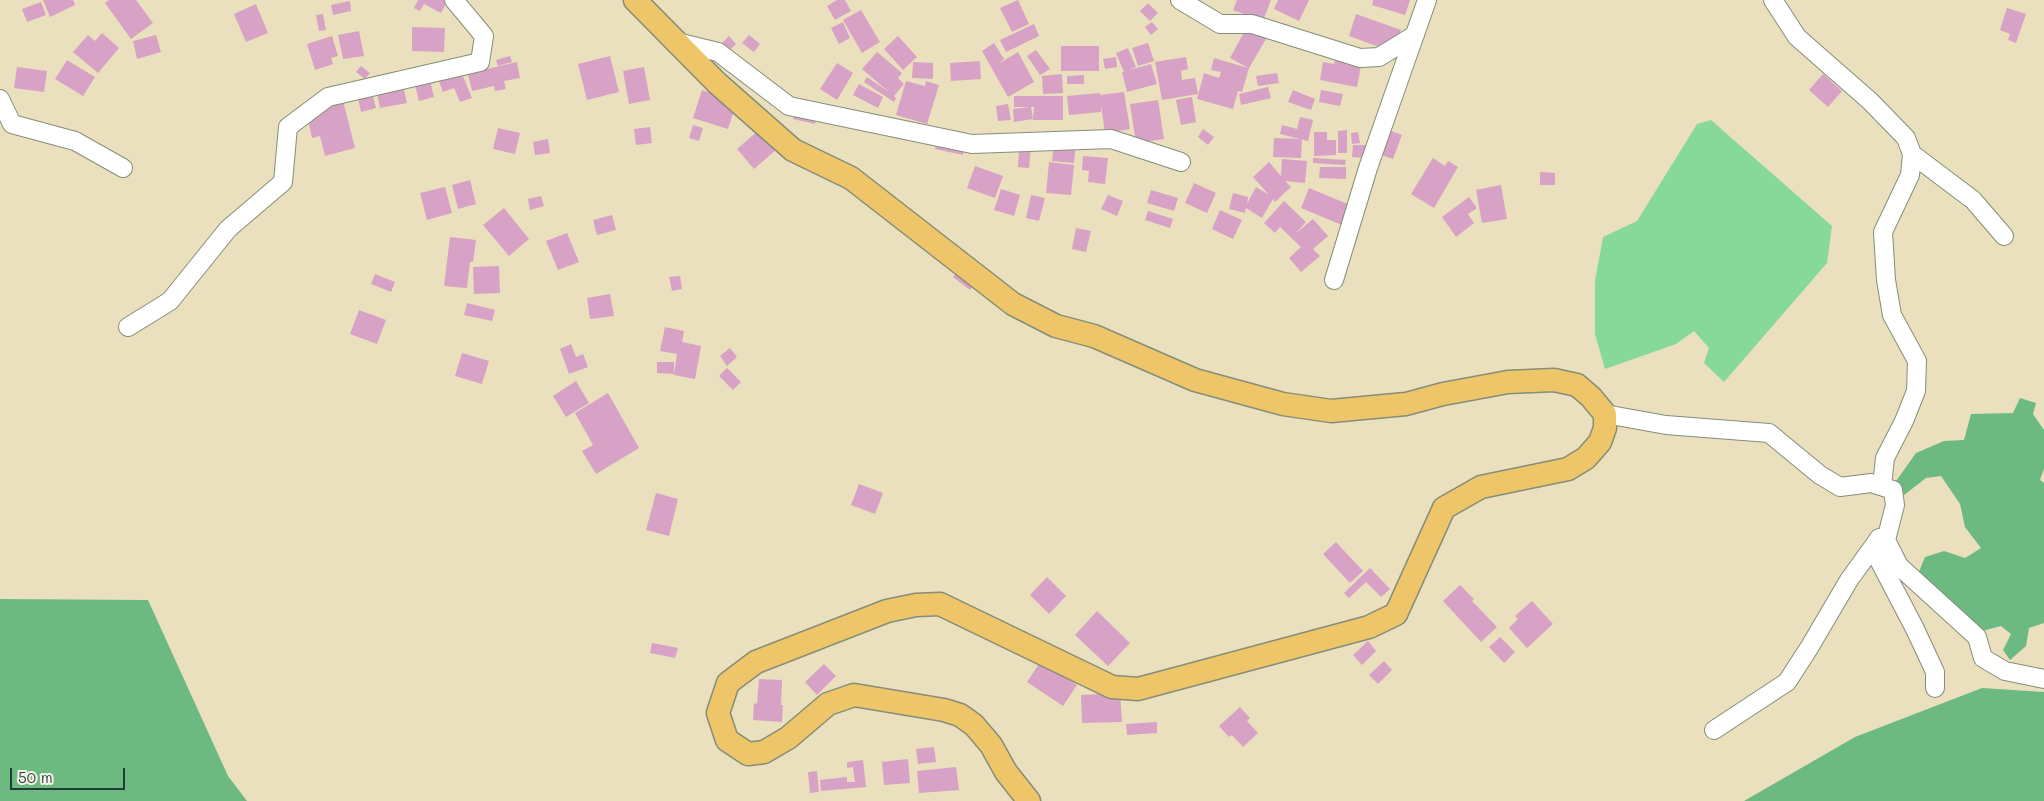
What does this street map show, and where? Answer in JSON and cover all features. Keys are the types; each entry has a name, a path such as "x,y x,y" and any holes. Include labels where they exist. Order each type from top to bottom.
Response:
{"main road":[{"path":"636,0 717,83 793,150 851,178 1013,304 1056,326 1094,336 1195,380 1283,404 1331,411 1396,405 1508,382 1554,380 1577,385 1591,397 1605,414 1605,428 1600,442 1586,458 1568,469 1481,487 1444,508 1412,584 1396,614 1369,627 1138,689 1112,687 940,604 916,605 888,611 756,662 728,683 718,713 727,740 748,754 764,752 788,738 828,704 854,695 944,710 960,715 974,725 991,744 1006,772 1029,801"}],"street":[{"path":"128,327 170,301 228,229 283,182 288,127 328,97 480,62 484,36 454,0"},
{"path":"1180,0 1220,24 1252,24 1360,58 1379,57 1414,34"},
{"path":"1334,280 1368,168 1426,0"},
{"path":"1773,0 1796,37 1870,101 1906,138 1912,154 1910,175 1883,232 1886,280 1892,315 1917,361 1916,391 1904,421 1885,458 1882,486"},
{"path":"677,42 718,52 789,106 972,144 1111,139 1180,162"},
{"path":"0,99 12,124 75,142 123,168"},
{"path":"1912,154 1973,200 2004,236"},
{"path":"1605,414 1666,424 1769,433 1820,475 1840,487 1871,483 1893,490 1895,505 1886,540 1899,566 1977,638 1983,658 2005,671 2044,679"},
{"path":"1714,730 1787,682 1849,580 1891,522"},
{"path":"1875,544 1880,562 1935,672 1935,688"}],"green space":[{"path":"1711,120 1832,226 1827,263 1724,382 1704,363 1709,348 1694,331 1676,344 1605,369 1595,334 1595,281 1603,237 1637,221 1697,124"},
{"path":"2020,398 2036,403 2033,414 2044,430 2044,469 2040,480 2044,483 2044,623 2029,628 2026,646 2010,660 2003,650 2011,634 2001,626 1982,631 1918,574 1925,557 1944,551 1965,558 1981,548 1965,527 1960,504 1941,476 1926,478 1904,495 1896,481 1916,453 1944,441 1964,440 1971,414 2013,413"},
{"path":"0,599 148,600 228,776 247,801 0,801"},
{"path":"1982,688 2044,692 2044,801 1744,801 1855,737"}],"building":[{"path":"43,0 73,0 75,5 50,17"},
{"path":"109,0 136,0 153,23 131,39 105,3"},
{"path":"418,0 448,0 441,13 424,4 420,11 414,8"},
{"path":"837,0 845,0 851,11 835,20 827,6"},
{"path":"1018,0 1029,24 1012,32 1000,8"},
{"path":"1237,0 1271,0 1263,21 1233,10"},
{"path":"1278,0 1309,0 1299,21 1274,9"},
{"path":"1373,0 1410,0 1405,15 1372,5"},
{"path":"350,1 351,11 333,15 331,5"},
{"path":"41,2 46,15 27,22 22,9"},
{"path":"1148,3 1158,13 1150,21 1140,11"},
{"path":"256,4 268,33 246,42 234,14"},
{"path":"2007,8 2026,14 2016,43 2008,40 2010,34 2000,30"},
{"path":"861,10 880,42 862,53 843,20"},
{"path":"323,14 326,30 319,31 316,15"},
{"path":"1356,14 1401,30 1393,52 1349,36"},
{"path":"843,22 850,38 839,44 831,28"},
{"path":"1152,22 1158,29 1151,35 1145,27"},
{"path":"1249,23 1269,34 1249,68 1242,92 1238,91 1233,109 1197,99 1204,73 1219,78 1221,72 1211,70 1214,58 1248,68 1230,58"},
{"path":"1034,24 1039,36 1006,52 1000,40"},
{"path":"412,27 445,28 444,52 412,51"},
{"path":"359,31 364,56 343,59 338,35"},
{"path":"102,33 119,48 98,73 73,52 88,35 95,41"},
{"path":"156,35 161,52 137,59 133,41"},
{"path":"749,35 760,44 754,52 742,43"},
{"path":"332,36 338,56 331,58 333,64 315,70 307,44"},
{"path":"729,36 736,44 729,51 722,43"},
{"path":"898,36 917,57 903,70 884,49"},
{"path":"994,43 1004,59 998,64 1018,52 1034,82 1008,97 982,51"},
{"path":"1148,43 1154,61 1138,66 1132,48"},
{"path":"1061,46 1099,46 1099,71 1061,71"},
{"path":"1128,48 1136,67 1129,70 1151,64 1157,84 1127,92 1122,72 1124,72 1116,53"},
{"path":"1036,50 1050,69 1040,75 1027,56"},
{"path":"877,52 902,73 898,78 904,84 894,96 896,98 894,102 864,82 867,77 889,92 862,69"},
{"path":"1336,55 1362,60 1357,87 1320,80 1323,62 1334,64"},
{"path":"510,56 512,62 498,66 496,60"},
{"path":"610,56 619,92 587,100 578,64"},
{"path":"1116,57 1117,67 1105,69 1103,59"},
{"path":"1186,57 1188,69 1181,71 1182,80 1195,78 1198,94 1162,100 1155,62"},
{"path":"484,58 487,69 517,62 520,78 504,81 506,89 495,91 494,86 472,91 465,62"},
{"path":"67,60 95,77 83,96 55,79"},
{"path":"980,61 981,79 951,81 950,63"},
{"path":"913,62 933,63 933,79 912,78"},
{"path":"837,63 853,73 837,100 820,89"},
{"path":"458,64 472,98 460,102 454,88 443,92 436,73"},
{"path":"361,66 370,73 365,79 356,72"},
{"path":"17,67 47,71 44,92 14,88"},
{"path":"644,67 650,100 629,104 623,71"},
{"path":"428,72 434,97 419,101 413,76"},
{"path":"1277,73 1279,83 1258,86 1256,76"},
{"path":"1062,74 1063,93 1043,94 1042,76"},
{"path":"1823,74 1842,91 1828,107 1809,90"},
{"path":"1084,75 1084,84 1067,84 1067,76"},
{"path":"401,77 407,103 380,108 375,82"},
{"path":"906,81 925,86 926,81 939,85 927,124 896,115"},
{"path":"859,84 883,97 878,108 853,95"},
{"path":"370,85 376,108 361,112 356,89"},
{"path":"1268,87 1271,98 1241,105 1239,94"},
{"path":"702,90 724,97 722,103 735,107 728,129 693,118"},
{"path":"1293,90 1315,99 1311,110 1288,102"},
{"path":"1321,90 1343,94 1340,106 1319,102"},
{"path":"1124,92 1130,129 1105,133 1101,105 1101,112 1069,115 1067,96"},
{"path":"341,93 355,148 325,156 320,136 312,138 308,120 314,119 309,101"},
{"path":"1014,96 1063,96 1063,120 1033,120 1034,107 1031,107 1033,119 1014,122 1013,109 1029,107 1014,107"},
{"path":"1192,97 1196,122 1181,125 1176,100"},
{"path":"1158,100 1164,139 1136,143 1130,104"},
{"path":"797,102 819,107 815,124 793,119"},
{"path":"1008,104 1011,120 998,121 996,106"},
{"path":"1300,117 1313,120 1308,141 1280,134 1282,125 1297,129"},
{"path":"693,125 703,128 699,141 689,138"},
{"path":"650,127 652,143 636,145 634,129"},
{"path":"498,128 520,133 515,154 493,149"},
{"path":"760,129 777,149 754,169 737,149"},
{"path":"1203,129 1214,137 1208,145 1198,137"},
{"path":"1347,130 1347,153 1338,153 1338,131"},
{"path":"1391,131 1402,135 1393,159 1382,155"},
{"path":"1314,132 1327,132 1327,140 1336,140 1336,155 1314,156"},
{"path":"1358,132 1360,143 1352,144 1351,133"},
{"path":"1020,133 1032,134 1029,168 1018,167"},
{"path":"1055,133 1077,135 1074,163 1052,161"},
{"path":"938,135 966,140 963,155 935,149"},
{"path":"1274,138 1302,139 1301,158 1273,157"},
{"path":"548,139 550,153 535,155 533,142"},
{"path":"1353,145 1369,145 1368,158 1352,157"},
{"path":"1083,156 1108,158 1105,184 1088,182 1089,171 1082,170"},
{"path":"1313,158 1346,160 1345,165 1313,163"},
{"path":"1433,158 1445,166 1448,161 1458,167 1434,208 1411,194"},
{"path":"1282,159 1307,161 1305,183 1285,181 1291,187 1275,202 1273,199 1262,218 1246,208 1245,213 1229,209 1233,193 1248,197 1247,204 1256,187 1269,195 1253,177 1269,162 1281,176"},
{"path":"1049,162 1074,165 1071,195 1046,193"},
{"path":"975,166 1003,176 995,198 967,188"},
{"path":"1320,167 1346,167 1346,179 1319,178"},
{"path":"1540,172 1555,173 1555,185 1540,185"},
{"path":"470,180 476,204 458,209 452,185"},
{"path":"1194,183 1216,193 1207,213 1185,203"},
{"path":"1501,185 1507,219 1482,223 1476,190"},
{"path":"445,187 452,213 427,220 420,193"},
{"path":"1309,188 1350,205 1342,225 1301,208"},
{"path":"1001,189 1020,195 1014,216 994,210"},
{"path":"1151,190 1178,198 1174,211 1147,203"},
{"path":"1031,195 1045,198 1039,221 1026,218"},
{"path":"1108,195 1123,201 1117,216 1101,209"},
{"path":"541,196 544,206 530,210 528,199"},
{"path":"1469,197 1477,208 1468,214 1474,223 1456,237 1442,217"},
{"path":"1284,201 1306,222 1295,234 1313,219 1328,236 1313,249 1320,256 1301,272 1289,258 1301,247 1280,227 1275,233 1264,223"},
{"path":"504,208 529,239 509,256 483,225"},
{"path":"1220,210 1242,220 1233,239 1212,229"},
{"path":"1148,211 1173,219 1170,228 1145,220"},
{"path":"612,215 616,230 597,235 593,220"},
{"path":"1076,228 1091,231 1086,252 1072,249"},
{"path":"567,233 579,262 558,270 546,241"},
{"path":"450,237 476,240 473,262 470,262 467,288 444,286"},
{"path":"962,265 979,278 970,290 953,277"},
{"path":"499,266 500,293 474,294 473,267"},
{"path":"375,274 395,282 391,292 371,284"},
{"path":"680,276 682,289 672,291 669,277"},
{"path":"610,294 614,316 590,319 587,298"},
{"path":"467,303 495,310 492,321 464,315"},
{"path":"359,310 386,320 377,344 350,334"},
{"path":"665,327 684,331 682,342 701,346 695,379 674,375 677,354 660,351"},
{"path":"571,344 576,357 583,354 588,367 569,374 560,349"},
{"path":"730,348 737,357 727,366 720,356"},
{"path":"462,353 489,361 482,384 455,376"},
{"path":"657,362 674,362 674,374 657,373"},
{"path":"727,368 741,382 733,390 719,376"},
{"path":"576,381 589,403 566,417 553,396"},
{"path":"608,393 639,448 596,474 582,451 593,445 575,413"},
{"path":"859,484 883,493 875,514 851,505"},
{"path":"656,493 678,499 669,536 646,530"},
{"path":"1336,542 1363,571 1350,583 1323,554"},
{"path":"1370,568 1390,589 1381,597 1366,582 1349,598 1344,593"},
{"path":"1047,577 1066,596 1049,614 1030,595"},
{"path":"1460,585 1474,599 1472,601 1497,627 1481,642 1443,601"},
{"path":"1532,601 1553,624 1527,648 1509,628 1518,619 1515,616"},
{"path":"1097,611 1130,643 1108,666 1075,635"},
{"path":"1500,637 1515,652 1504,663 1489,647"},
{"path":"1368,641 1376,651 1362,665 1353,655"},
{"path":"652,643 678,648 675,658 650,653"},
{"path":"1043,658 1051,668 1077,685 1063,706 1027,682"},
{"path":"1384,661 1392,670 1378,684 1369,675"},
{"path":"824,664 836,676 817,695 805,682"},
{"path":"759,679 782,680 782,722 753,720 754,703 757,704"},
{"path":"1120,693 1122,722 1082,723 1081,695"},
{"path":"1240,707 1250,718 1247,721 1258,733 1243,747 1232,735 1229,737 1219,726"},
{"path":"1157,722 1157,733 1127,735 1126,724"},
{"path":"934,747 936,762 918,764 916,749"},
{"path":"908,759 910,783 884,785 882,762"},
{"path":"863,760 866,787 821,791 820,780 847,777 847,782 855,782 853,767 847,768 847,762"},
{"path":"956,767 959,790 919,793 917,771"},
{"path":"817,771 819,792 810,793 808,772"}]}
